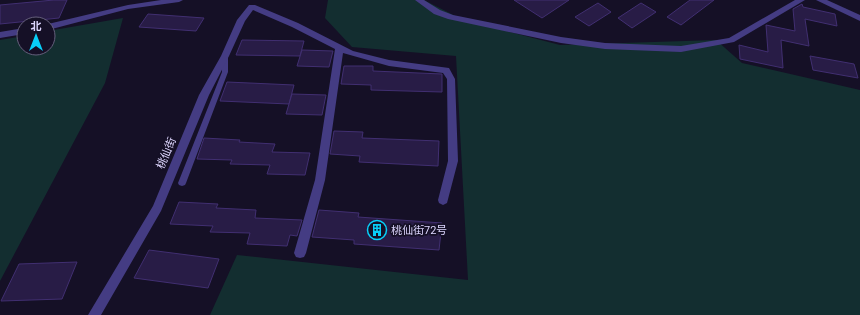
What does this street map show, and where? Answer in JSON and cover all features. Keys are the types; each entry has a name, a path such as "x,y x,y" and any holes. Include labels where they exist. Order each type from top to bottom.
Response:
{"street":[{"path":"56,25 128,7 179,0"},
{"path":"419,0 437,12 451,17 561,40 605,46 681,49 731,40 801,0"},
{"path":"820,0 860,18"},
{"path":"250,4 350,53 389,63 446,70 451,79 453,161 443,200"},
{"name":"桃仙街","path":"94,315 157,208 204,95 250,4"},
{"path":"0,35 16,32"},
{"path":"300,253 320,180 340,48"}],"lane":[{"path":"182,183 225,72 225,56"}],"green space":[{"path":"328,0 424,0 463,20 560,45 716,40 742,63 860,90 860,315 210,315 237,255 468,280 456,56 352,47 325,18"},
{"path":"123,18 105,83 0,281 0,40 16,37 16,56 56,56 56,30"}],"building":[{"path":"67,0 59,18 56,18 56,16 16,16 16,22 0,24 0,5"},
{"path":"514,0 569,0 542,18"},
{"path":"690,0 714,0 681,25 667,17"},
{"path":"598,3 611,12 589,26 575,17"},
{"path":"641,3 656,12 632,28 618,18"},
{"path":"802,4 803,7 835,14 837,26 805,19 809,46 781,40 783,68 740,59 739,45 768,52 766,25 795,31 793,9"},
{"path":"148,14 204,18 196,31 139,27"},
{"path":"242,40 304,41 300,56 236,55"},
{"path":"302,50 333,51 329,67 297,66"},
{"path":"810,56 854,64 858,78 813,70"},
{"path":"344,66 373,66 373,71 442,74 442,92 371,90 371,85 341,84"},
{"path":"227,82 294,85 289,104 220,101"},
{"path":"292,94 326,95 322,115 286,114"},
{"path":"334,131 363,132 362,138 439,141 438,166 359,162 360,156 330,154"},
{"path":"204,138 275,144 272,152 310,153 305,175 267,174 270,165 230,164 232,160 197,159"},
{"path":"179,202 218,204 216,208 256,210 255,218 302,220 297,236 290,235 287,246 247,244 250,233 210,232 213,226 170,224"},
{"name":"桃仙街72号","path":"319,210 359,213 358,217 442,223 439,250 354,244 354,240 312,237"},
{"path":"149,250 219,259 208,288 134,278"},
{"path":"77,262 62,299 1,301 19,264"}],"place":[{"name":"桃仙街72号","path":"377,230"}]}
